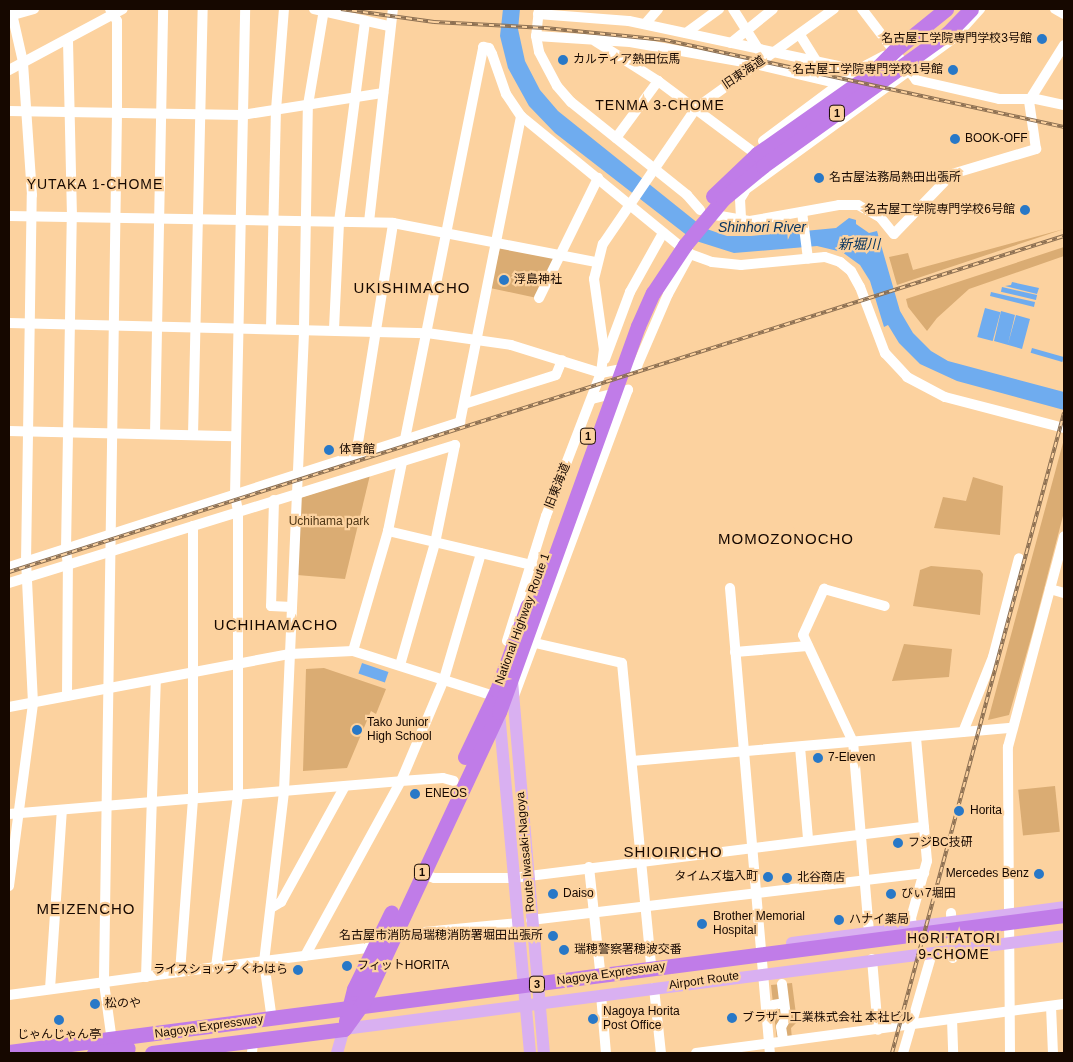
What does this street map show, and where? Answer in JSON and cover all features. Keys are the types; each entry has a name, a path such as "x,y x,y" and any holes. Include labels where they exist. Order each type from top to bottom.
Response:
{"highway":[{"name":"National Highway Route 1","path":"705,211 763,166 908,67 948,33 971,9"},
{"name":"National Highway Route 1","path":"356,1003 393,935 499,712 512,681 638,326 671,264 705,211 757,154 871,74 894,51 944,10"},
{"name":"National Highway Route 1","path":"356,1003 375,947 496,693 525,641"},
{"name":"Nagoya Expressway","path":"9,1052 1064,915"},
{"name":"Nagoya Expressway","path":"94,1053 1064,925"},
{"path":"9,1046 356,1003"},
{"name":"1","path":"344,1030 356,1003"},
{"path":"152,1053 253,1047 344,1030"},
{"path":"24,1053 39,1042"}],"main road":[{"name":"Route Iwasaki-Nagoya","path":"512,681 531,920 544,1053"},
{"name":"Route Iwasaki-Nagoya","path":"496,693 530,1053"},
{"name":"Airport Route","path":"356,1003 651,964 1011,912 1064,907"},
{"name":"Airport Route","path":"344,1030 872,959 1064,936"},
{"path":"337,1053 344,1030"}],"street":[{"path":"9,886 14,814 32,703 26,562 32,323 32,217 23,62 12,12 34,9"},
{"path":"9,70 68,39 111,11 123,9"},
{"path":"155,434 163,9"},
{"path":"193,435 203,9"},
{"path":"216,967 238,795 238,511 234,495 244,9"},
{"path":"271,328 276,110 284,9"},
{"path":"369,222 389,26 394,9"},
{"path":"598,15 609,9"},
{"path":"645,24 658,9"},
{"path":"686,33 719,9"},
{"path":"733,9 759,50"},
{"path":"731,43 773,9"},
{"name":"旧東海道","path":"496,693 497,678 546,516 586,418 601,373 603,362 594,298 596,262 603,244 651,171 696,108 755,64 800,36 834,9"},
{"path":"862,9 908,67 916,80 999,99 1029,101 1036,99 1064,105"},
{"path":"705,211 745,190 908,67 954,38 980,9"},
{"path":"1055,9 1064,14"},
{"path":"271,1013 264,962 284,791 304,328 308,105 321,10 389,26"},
{"path":"111,11 117,21 117,113 108,535 104,983 111,1034"},
{"path":"858,70 598,15 538,11 536,36 545,68 557,86 651,171 687,195 705,211 750,221 802,216 858,205 880,217 894,234 952,174 1036,149 1029,101 1064,45"},
{"path":"334,329 339,222 349,155 353,98 365,21"},
{"path":"536,36 630,42 755,64 840,84"},
{"path":"800,36 817,62"},
{"path":"67,696 68,566 66,549 72,217 68,39"},
{"path":"594,41 658,81 752,150"},
{"path":"405,439 483,47 489,48 506,94 521,116 630,202 663,233 690,254 732,265 808,257 834,259 851,271 860,287 885,353 900,371 920,385 945,397 1064,428"},
{"path":"687,195 702,198 752,150 858,70 894,51"},
{"path":"616,138 658,81"},
{"path":"9,111 242,114 382,92"},
{"path":"9,567 460,422 521,116"},
{"path":"539,298 598,178"},
{"path":"705,211 716,185"},
{"path":"741,218 740,199 745,190"},
{"path":"9,216 393,223 596,262"},
{"path":"802,216 808,257"},
{"path":"356,455 374,330 393,223"},
{"path":"603,362 612,345 630,292 663,233"},
{"path":"9,323 304,328 427,333 476,339 562,360 601,373 637,366 668,294 690,254"},
{"path":"464,404 556,375 562,360"},
{"path":"514,696 525,641 628,390 593,399"},
{"path":"586,418 614,428"},
{"path":"9,431 235,436"},
{"path":"9,583 455,445 435,543 400,665"},
{"path":"353,651 388,531 402,462"},
{"path":"274,500 271,606 292,607"},
{"path":"180,972 193,799 192,526"},
{"path":"388,531 532,566"},
{"path":"1010,1053 1008,943 1011,912 1007,762 1012,728 1064,536"},
{"path":"305,956 401,781 444,679 481,553"},
{"path":"963,732 994,657 1019,558"},
{"path":"730,588 762,947 762,974 769,1048"},
{"path":"869,932 853,742 802,635 824,589 885,606"},
{"path":"1050,589 1064,593"},
{"path":"525,641 622,663 651,964"},
{"path":"736,652 808,646"},
{"path":"9,707 290,654 353,651 496,693"},
{"path":"146,977 154,802 156,680"},
{"path":"632,762 1012,728"},
{"path":"912,927 911,918 927,861 916,736"},
{"path":"800,747 808,839"},
{"path":"14,814 401,781 443,778 454,781"},
{"path":"271,908 281,902 345,786"},
{"path":"50,989 62,810"},
{"path":"422,874 434,878 512,878 808,839 924,827"},
{"path":"589,867 600,970"},
{"path":"531,920 924,874"},
{"path":"951,913 953,958"},
{"path":"393,935 517,923"},
{"path":"9,995 375,947"},
{"path":"903,1053 932,952"},
{"path":"872,959 878,1030"},
{"path":"654,988 661,1053"},
{"path":"773,1005 786,994 783,1040"},
{"path":"601,995 606,1053"},
{"path":"696,1053 769,1048 911,1025 1064,1004"},
{"path":"1051,1006 1053,1053"},
{"path":"952,1019 953,1053"}],"green space":[{"path":"1064,229 897,285 889,257 908,253 913,270"},
{"path":"1064,247 1064,256 969,289 937,318 927,331 908,307 906,299"},
{"path":"500,248 555,258 537,298 490,288"},
{"path":"1064,439 1064,512 1033,631 1009,715 988,720"},
{"name":"Uchihama park","path":"370,475 345,579 297,575 300,498"},
{"path":"973,477 1003,486 1000,535 934,528 943,497 966,501"},
{"path":"931,566 980,570 983,574 980,615 913,606 920,570"},
{"path":"904,644 952,649 949,677 892,681"},
{"path":"324,668 386,689 376,714 371,711 347,768 303,771 306,669"},
{"path":"1055,786 1060,832 1023,836 1018,790"},
{"path":"792,983 797,1022 791,1028 792,1039 777,1041 771,985"}],"water":[{"name":"新堀川","path":"503,9 520,9 518,29 525,61 540,90 558,111 704,228 727,236 751,236 836,228 849,218 856,220 856,224 869,233 877,231 900,311 913,333 931,351 948,361 1064,392 1064,410 957,381 920,364 899,343 888,325 884,327 870,281 860,265 842,252 817,246 734,253 693,240 555,133 529,106 508,68 500,36"},
{"path":"1012,282 1039,288 1037,294 1005,286 1011,285"},
{"path":"1002,287 1037,295 1036,300 1001,292"},
{"path":"991,292 1035,302 1034,307 990,296"},
{"path":"985,308 1000,312 993,341 977,337"},
{"path":"1001,311 1015,315 1008,344 1016,315 1030,319 1022,349 994,341"},
{"path":"1032,348 1064,357 1062,362 1031,353"},
{"path":"362,663 388,672 385,683 358,673"}],"railway":[{"path":"341,9 434,22 545,28 665,40 1064,127"},
{"path":"9,572 1064,236"},
{"path":"892,1053 1064,413"}],"place":[{"name":"名古屋工学院専門学校3号館","path":"1042,39"},
{"name":"カルティア熱田伝馬","path":"563,60"},
{"name":"名古屋工学院専門学校1号館","path":"953,70"},
{"name":"BOOK-OFF","path":"955,139"},
{"name":"名古屋法務局熱田出張所","path":"819,178"},
{"name":"名古屋工学院専門学校6号館","path":"1025,210"},
{"name":"浮島神社","path":"504,280"},
{"name":"体育館","path":"329,450"},
{"name":"Tako Junior High School","path":"357,730"},
{"name":"7-Eleven","path":"818,758"},
{"name":"ENEOS","path":"415,794"},
{"name":"Horita","path":"959,811"},
{"name":"フジBC技研","path":"898,843"},
{"name":"Mercedes Benz","path":"1039,874"},
{"name":"タイムズ塩入町","path":"768,877"},
{"name":"北谷商店","path":"787,878"},
{"name":"Daiso","path":"553,894"},
{"name":"びぃ7堀田","path":"891,894"},
{"name":"ハナイ薬局","path":"839,920"},
{"name":"Brother Memorial Hospital","path":"702,924"},
{"name":"名古屋市消防局瑞穂消防署堀田出張所","path":"553,936"},
{"name":"瑞穂警察署穂波交番","path":"564,950"},
{"name":"フィットHORITA","path":"347,966"},
{"name":"ライスショップ くわはら","path":"298,970"},
{"name":"松のや","path":"95,1004"},
{"name":"ブラザー工業株式会社 本社ビル","path":"732,1018"},
{"name":"Nagoya Horita Post Office","path":"593,1019"},
{"name":"じゃんじゃん亭","path":"59,1020"}],"district":[{"name":"TENMA 3-CHOME","path":"660,105"},
{"name":"YUTAKA 1-CHOME","path":"95,184"},
{"name":"UKISHIMACHO","path":"412,288"},
{"name":"MOMOZONOCHO","path":"786,539"},
{"name":"UCHIHAMACHO","path":"276,625"},
{"name":"SHIOIRICHO","path":"673,852"},
{"name":"MEIZENCHO","path":"86,909"},
{"name":"HORITATORI 9-CHOME","path":"954,946"}],"water label":[{"name":"Shinhori River","path":"762,227"}]}
